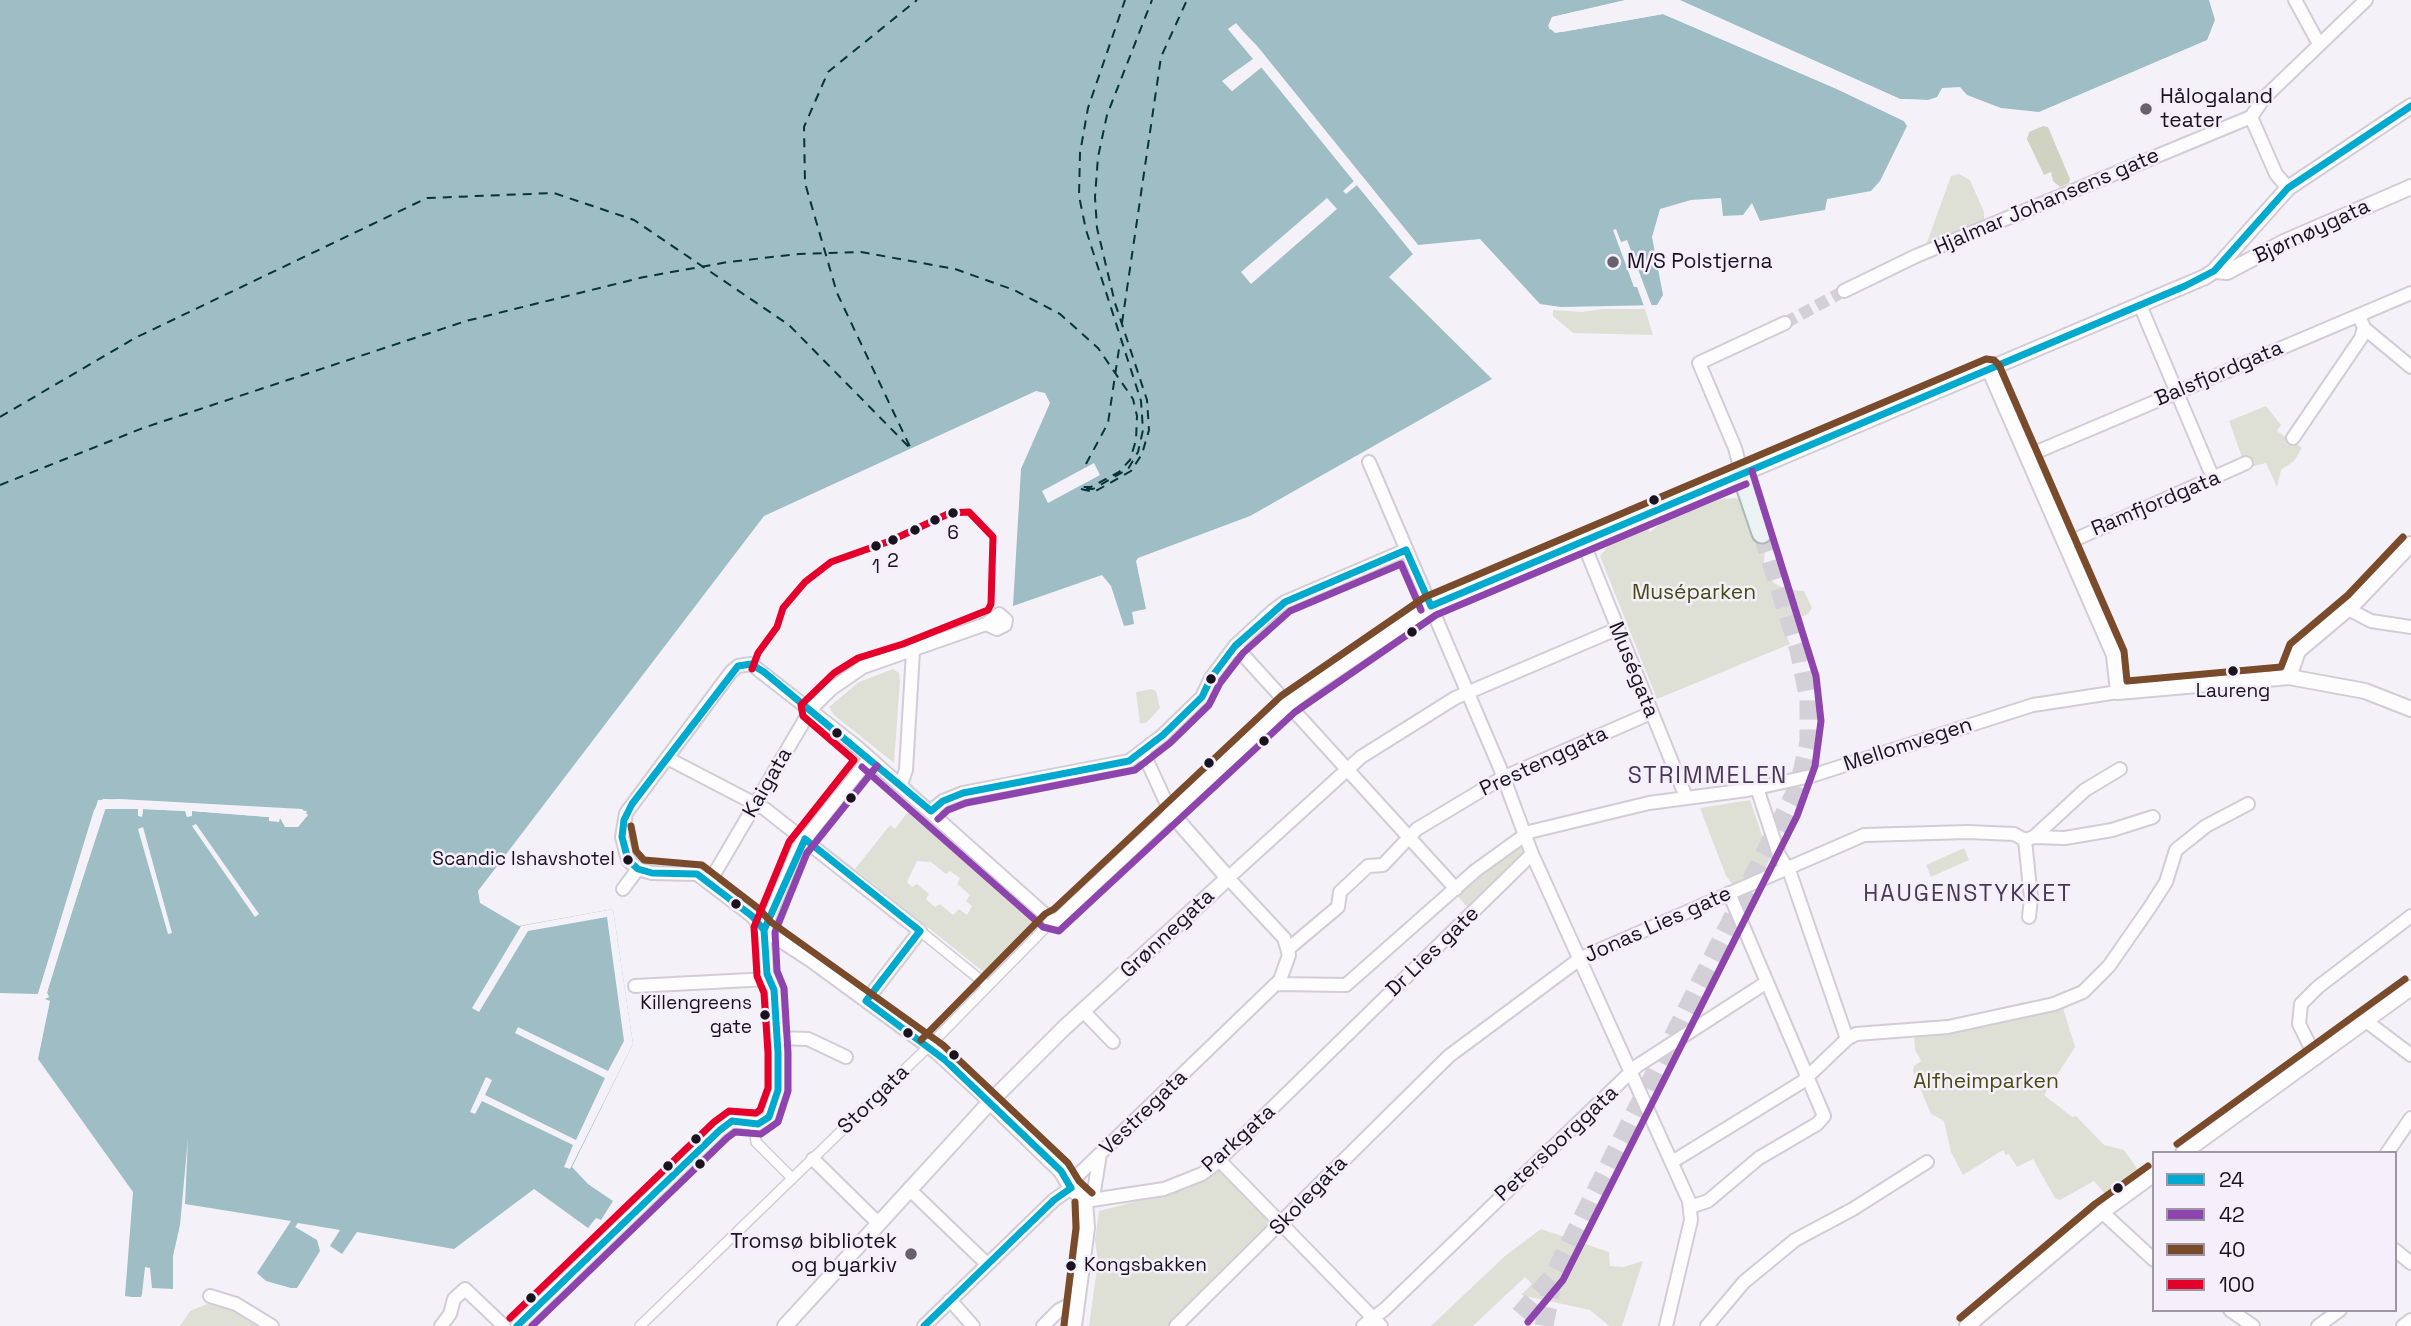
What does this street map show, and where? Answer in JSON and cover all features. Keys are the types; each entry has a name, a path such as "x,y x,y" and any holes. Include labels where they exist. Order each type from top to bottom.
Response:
{"main road":[{"path":"1742,474 1762,533"}],"street":[{"path":"2295,0 2319,44"},
{"name":"Hjalmar Johansens gate","path":"1844,291 1916,256 2251,117 2264,98 2366,0"},
{"path":"2214,271 2288,188 2411,106"},
{"path":"2251,117 2276,174 2288,188"},
{"name":"Bjørnøygata","path":"2214,271 2227,272 2267,251 2411,187"},
{"name":"Storgata","path":"640,1326 928,1047 1052,921 1060,918 1288,704 1431,606 2140,305 2214,271"},
{"name":"Balsfjordgata","path":"2028,456 2411,293"},
{"path":"2140,305 2213,478"},
{"path":"2359,315 2364,328 2411,367"},
{"path":"1742,474 1735,448 1699,363 1785,323"},
{"path":"2292,438 2348,361 2364,328"},
{"path":"1989,369 2113,655 2118,692"},
{"path":"1369,462 1503,778 1532,854 1581,958 1690,1207 1691,1220 1666,1326"},
{"name":"Ramfjordgata","path":"2065,544 2246,463"},
{"name":"Muségata","path":"1583,542 1686,797"},
{"path":"2289,677 2298,651 2348,609 2411,544"},
{"path":"931,811 943,801 964,793 1129,761 1143,752 1202,696 1211,678 1235,646 1285,602 1406,550"},
{"path":"2348,609 2371,621 2411,627"},
{"name":"Kaigata","path":"709,883 811,709 853,672 986,624"},
{"name":"Grønnegata","path":"785,1326 989,1102 1346,770 1424,717 1467,695 1617,629"},
{"path":"1235,646 1456,889"},
{"path":"901,784 906,770 913,651"},
{"path":"1052,921 901,784 811,709 754,666 738,666 731,672 628,811 621,828 628,860 638,869 664,874 697,874 752,916 764,930 928,1047 1061,1171 1071,1188 1086,1202"},
{"name":"Mellomvegen","path":"1277,984 1339,987 1346,985 1456,889 1525,834 1562,822 1686,797 1757,788 1847,767 2033,705 2118,692 2289,677 2365,691 2411,709"},
{"name":"Prestenggata","path":"1289,949 1338,907 1340,892 1367,866 1383,865 1408,837 1503,778 1651,713"},
{"path":"1143,752 1171,813 1228,878 1276,927 1289,949"},
{"path":"667,758 756,804 805,839 988,986"},
{"path":"517,1326 720,1130 738,1121 754,1124 765,1121 774,1105 778,1090 774,990 769,979 764,930 805,839 869,758"},
{"path":"2029,917 2029,838 2085,790 2120,769"},
{"path":"1757,788 1785,867 1790,873 1847,1039"},
{"path":"1672,1162 1808,1076 1847,1039 1868,1031 1948,1027 2054,1004 2083,992 2109,966 2150,907 2166,882 2176,850 2201,830 2248,804"},
{"name":"Jonas Lies gate","path":"1439,1065 1581,958 1847,841 1878,833 1968,832 2014,834 2029,838 2065,838 2104,832 2153,817"},
{"name":"Dr Lies gate","path":"1334,1051 1532,854"},
{"path":"623,889 638,869"},
{"path":"1690,1207 1708,1201 1759,1158 1823,1120 1824,1112 1729,893"},
{"path":"2316,1058 2299,1024 2301,1004 2318,987 2411,916"},
{"path":"866,1001 920,931"},
{"name":"Vestregata","path":"924,1326 1054,1200 1071,1188 1077,1176 1277,984 1287,966 1289,949"},
{"path":"635,986 769,979"},
{"name":"Petersborggata","path":"1372,1323 1631,1073 1767,982"},
{"path":"2186,1151 2411,988"},
{"path":"1083,1012 1113,1042"},
{"path":"2366,1021 2411,1055"},
{"path":"777,1038 808,1039 846,1057"},
{"name":"Parkgata","path":"1086,1202 1141,1195 1176,1186 1202,1174 1334,1051"},
{"name":"Skolegata","path":"1180,1325 1439,1065"},
{"path":"2388,1151 2411,1118"},
{"path":"754,1124 756,1142 792,1178"},
{"path":"1074,1326 1087,1228 1086,1202 1094,1191 1100,1154"},
{"path":"813,1158 878,1223"},
{"path":"1219,1160 1282,1224 1372,1323"},
{"path":"1707,1326 1744,1282 1795,1240 1853,1209 1927,1162"},
{"path":"1967,1326 2102,1212 2152,1175"},
{"path":"909,1189 987,1264"},
{"path":"2102,1212 2152,1258"},
{"path":"441,1326 450,1314 454,1299 465,1289 504,1326"},
{"path":"210,1296 236,1304 272,1326"},
{"path":"950,1300 973,1326"},
{"path":"1043,1326 1059,1310 1077,1301"},
{"path":"2233,1312 2253,1326"},
{"path":"2318,1326 2337,1312"},
{"path":"2403,1326 2411,1320"}],"green space":[{"path":"2043,126 2048,127 2070,179 2069,183 2060,187 2053,181 2051,172 2044,175 2027,139 2029,132"},
{"path":"1959,174 1970,180 1984,212 1984,220 1926,245 1951,176"},
{"path":"1645,309 1653,335 1573,333 1553,316 1553,310 1582,312"},
{"path":"2266,406 2281,425 2277,431 2302,448 2294,461 2281,470 2277,487 2266,463 2246,468 2229,421"},
{"name":"Muséparken","path":"1721,499 1739,499 1753,537 1771,531 1773,537 1765,551 1764,562 1773,582 1784,589 1804,591 1812,608 1808,614 1782,625 1790,644 1657,699 1600,556 1608,546 1648,528 1650,532 1664,521"},
{"path":"893,669 899,673 900,681 894,763 834,715 829,707 859,682"},
{"path":"1152,689 1156,691 1160,708 1147,722 1140,724 1136,692"},
{"path":"1750,800 1770,859 1764,871 1733,885 1726,876 1700,808"},
{"path":"910,809 1036,923 985,973 855,869 890,825 895,829","holes":["917,861 931,862 946,874 950,871 960,878 957,884 970,895 966,901 972,906 967,915 959,909 953,915 940,904 935,907 926,899 929,894 917,884 912,887 907,882"]},
{"path":"1520,843 1525,844 1523,856 1514,861 1511,870 1469,909 1457,895"},
{"path":"1964,848 1969,860 1931,877 1926,865"},
{"name":"Alfheimparken","path":"2062,1005 2075,1047 2044,1095 2072,1117 2076,1116 2104,1145 2124,1150 2139,1171 2106,1195 2094,1181 2060,1200 2055,1198 2033,1159 2017,1167 2003,1150 1963,1175 1951,1152 1944,1121 1931,1114 1913,1071 1914,1066 1921,1061 1915,1050 1914,1032"},
{"path":"1220,1168 1270,1213 1273,1225 1168,1326 1089,1326 1098,1261 1095,1240 1099,1211 1189,1188"},
{"path":"1541,1229 1609,1252 1610,1266 1623,1267 1643,1261 1622,1326 1609,1326 1590,1310 1521,1295 1532,1284 1525,1277 1473,1326 1431,1326 1505,1256"},
{"path":"212,1302 220,1303 266,1326 180,1326 190,1311"}],"water":[{"path":"0,0 1625,0 1552,17 1549,29 1562,32 1663,14 1837,89 1904,121 1907,126 1880,181 1871,191 1827,199 1825,210 1760,221 1752,203 1743,215 1723,216 1721,198 1691,200 1660,209 1652,237 1663,295 1657,305 1561,307 1540,304 1480,239 1418,245 1258,47 1236,24 1228,29 1254,59 1223,81 1232,91 1261,67 1413,254 1389,277 1492,379 1250,516 1138,558 1136,561 1146,609 1132,612 1134,624 1124,626 1111,586 1102,575 1013,606 1021,469 1050,403 1045,393 1036,391 764,516 478,891 480,903 519,926 613,909 633,1044 572,1167 588,1184 613,1201 601,1220 596,1218 588,1228 534,1189 454,1249 357,1232 342,1254 330,1246 340,1230 298,1223 295,1227 317,1240 320,1251 297,1288 291,1288 266,1281 257,1273 291,1221 185,1204 188,1138 180,1225 173,1256 173,1289 152,1288 150,1268 145,1267 141,1297 132,1297 125,1296 133,1192 38,1059 50,1001 45,999 104,809 139,809 142,816 143,809 186,811 187,817 192,811 269,817 269,821 280,817 285,823 298,827 307,811 103,799 94,810 38,994 0,993"},
{"path":"1680,0 2209,0 2215,20 2207,40 2039,112 2001,108 1967,95 1960,87 1942,88 1937,97 1928,100 1900,99"}],"pier":[{"path":"1629,0 1614,7 1554,20 1551,26 1553,29 1560,29 1664,10 1838,86 1905,118 1909,123 1907,126 1904,121 1837,89 1663,14 1555,33 1548,26 1552,17"},
{"path":"1676,0 1900,99 1928,100 1925,104 1899,102 1715,22"},
{"path":"1236,23 1418,245 1416,248 1235,27 1232,28 1257,59 1228,81 1232,86 1260,64 1264,64 1415,250 1413,254 1357,185 1346,194 1343,191 1354,181 1262,67 1232,91 1222,81 1253,59 1228,29"},
{"path":"1327,198 1337,209 1251,284 1241,272"},
{"path":"1616,229 1621,242 1627,240 1653,309 1645,309 1637,287 1634,287 1613,230"},
{"path":"1094,463 1100,475 1048,503 1042,491"},
{"path":"98,800 302,809 308,815 298,827 285,827 280,818 279,822 269,821 269,817 192,811 192,816 187,817 185,811 143,809 142,817 138,816 138,809 106,807 47,992 49,997 45,999 42,997 101,807 106,803 101,803 41,996 38,994"},
{"path":"196,824 259,914 255,917 192,826"},
{"path":"143,827 172,933 168,934 138,829"},
{"path":"613,909 633,1044 570,1169 564,1167 573,1145 482,1101 475,1114 470,1112 486,1077 492,1080 485,1095 576,1140 605,1078 515,1033 518,1027 608,1071 624,1041 607,917 528,931 479,1012 472,1008 521,926"}],"ferry route":[{"path":"0,417 135,338 427,198 554,193 634,220 789,325 911,449 837,293 805,183 804,127 828,72 917,0"},
{"path":"1086,489 1093,489 1128,469 1138,452 1143,430 1141,401 1086,230 1079,196 1080,153 1088,108 1125,0"},
{"path":"1081,489 1094,492 1131,471 1142,454 1149,430 1147,400 1115,303 1097,228 1095,197 1098,157 1107,115 1152,0"},
{"path":"1122,323 1161,57 1187,0"},
{"path":"0,485 143,428 466,321 644,277 728,262 799,254 861,252 955,269 1014,290 1060,314 1098,348 1133,399 1137,416 1136,440 1130,460 1119,472 1091,487 1078,487"},
{"path":"1086,464 1108,423 1120,342"}],"tunnel":[{"path":"1785,323 1844,291"},
{"path":"1520,1315 1554,1275 1799,785 1809,742 1809,700 1799,650 1762,533"},
{"path":"1544,1326 1552,1283"}],"transit line":[{"name":"24","path":"764,930 752,916 697,874 652,873 638,869 628,860 622,837 624,820 632,804 738,666 751,664 764,672 931,811 943,801 963,793 1129,761 1163,735 1202,697 1211,678 1235,646 1285,602 1406,550 1431,606 2185,286 2214,271 2288,188 2411,106"},
{"name":"40","path":"921,1040 1045,914 1054,909 1281,696 1425,597 1986,359 1994,360 1999,365 2124,651 2127,681 2281,667 2290,644 2348,595 2403,537"},
{"name":"42","path":"1528,1322 1563,1280 1797,816 1815,766 1821,721 1816,676 1752,471"},
{"name":"42","path":"862,767 1043,927 1059,931 1295,712 1436,615 1746,484"},
{"name":"100","path":"510,1318 714,1122 729,1111 756,1113 760,1110 768,1088 768,1053 764,993 757,976 754,927 789,842 854,760 803,716 801,705 834,673 858,658 903,644 988,610 991,604 993,537 969,512 950,513 890,541 831,562 805,582 783,608 777,627 758,653 752,669"},
{"name":"42","path":"938,819 948,810 966,803 1135,770 1170,743 1209,705 1220,683 1243,653 1290,611 1401,564 1421,610"},
{"name":"42","path":"532,1326 727,1138 735,1132 761,1134 778,1122 788,1091 788,1053 784,988 777,971 775,932 807,853 877,766"},
{"name":"40","path":"631,826 636,851 644,860 702,865 758,908 771,922 943,1045 1068,1163 1079,1181 1092,1193"},
{"name":"24","path":"805,839 920,931"},
{"name":"24","path":"517,1326 720,1130 732,1121 758,1124 769,1117 778,1090 778,1053 774,990 767,974 764,930 805,839"},
{"name":"24","path":"866,1001 920,931"},
{"name":"40","path":"2177,1144 2405,979"},
{"name":"24","path":"866,1001 945,1060 1061,1171 1071,1188"},
{"name":"40","path":"1960,1318 2095,1204 2148,1166"},
{"name":"24","path":"924,1326 1054,1200 1071,1188"},
{"name":"40","path":"1064,1325 1076,1228 1075,1202"}],"place":[{"name":"Hålogaland teater","path":"2146,109"},
{"name":"M/S Polstjerna","path":"1613,262"},
{"name":"6","path":"953,513"},
{"name":"2","path":"893,540"},
{"name":"1","path":"876,546"},
{"name":"Laureng","path":"2233,671"},
{"name":"Scandic Ishavshotel","path":"628,860"},
{"name":"Killengreens gate","path":"765,1015"},
{"name":"Tromsø bibliotek og byarkiv","path":"911,1254"},
{"name":"Kongsbakken","path":"1071,1266"}],"district":[{"name":"STRIMMELEN","path":"1708,777"},
{"name":"HAUGENSTYKKET","path":"1968,895"}]}
